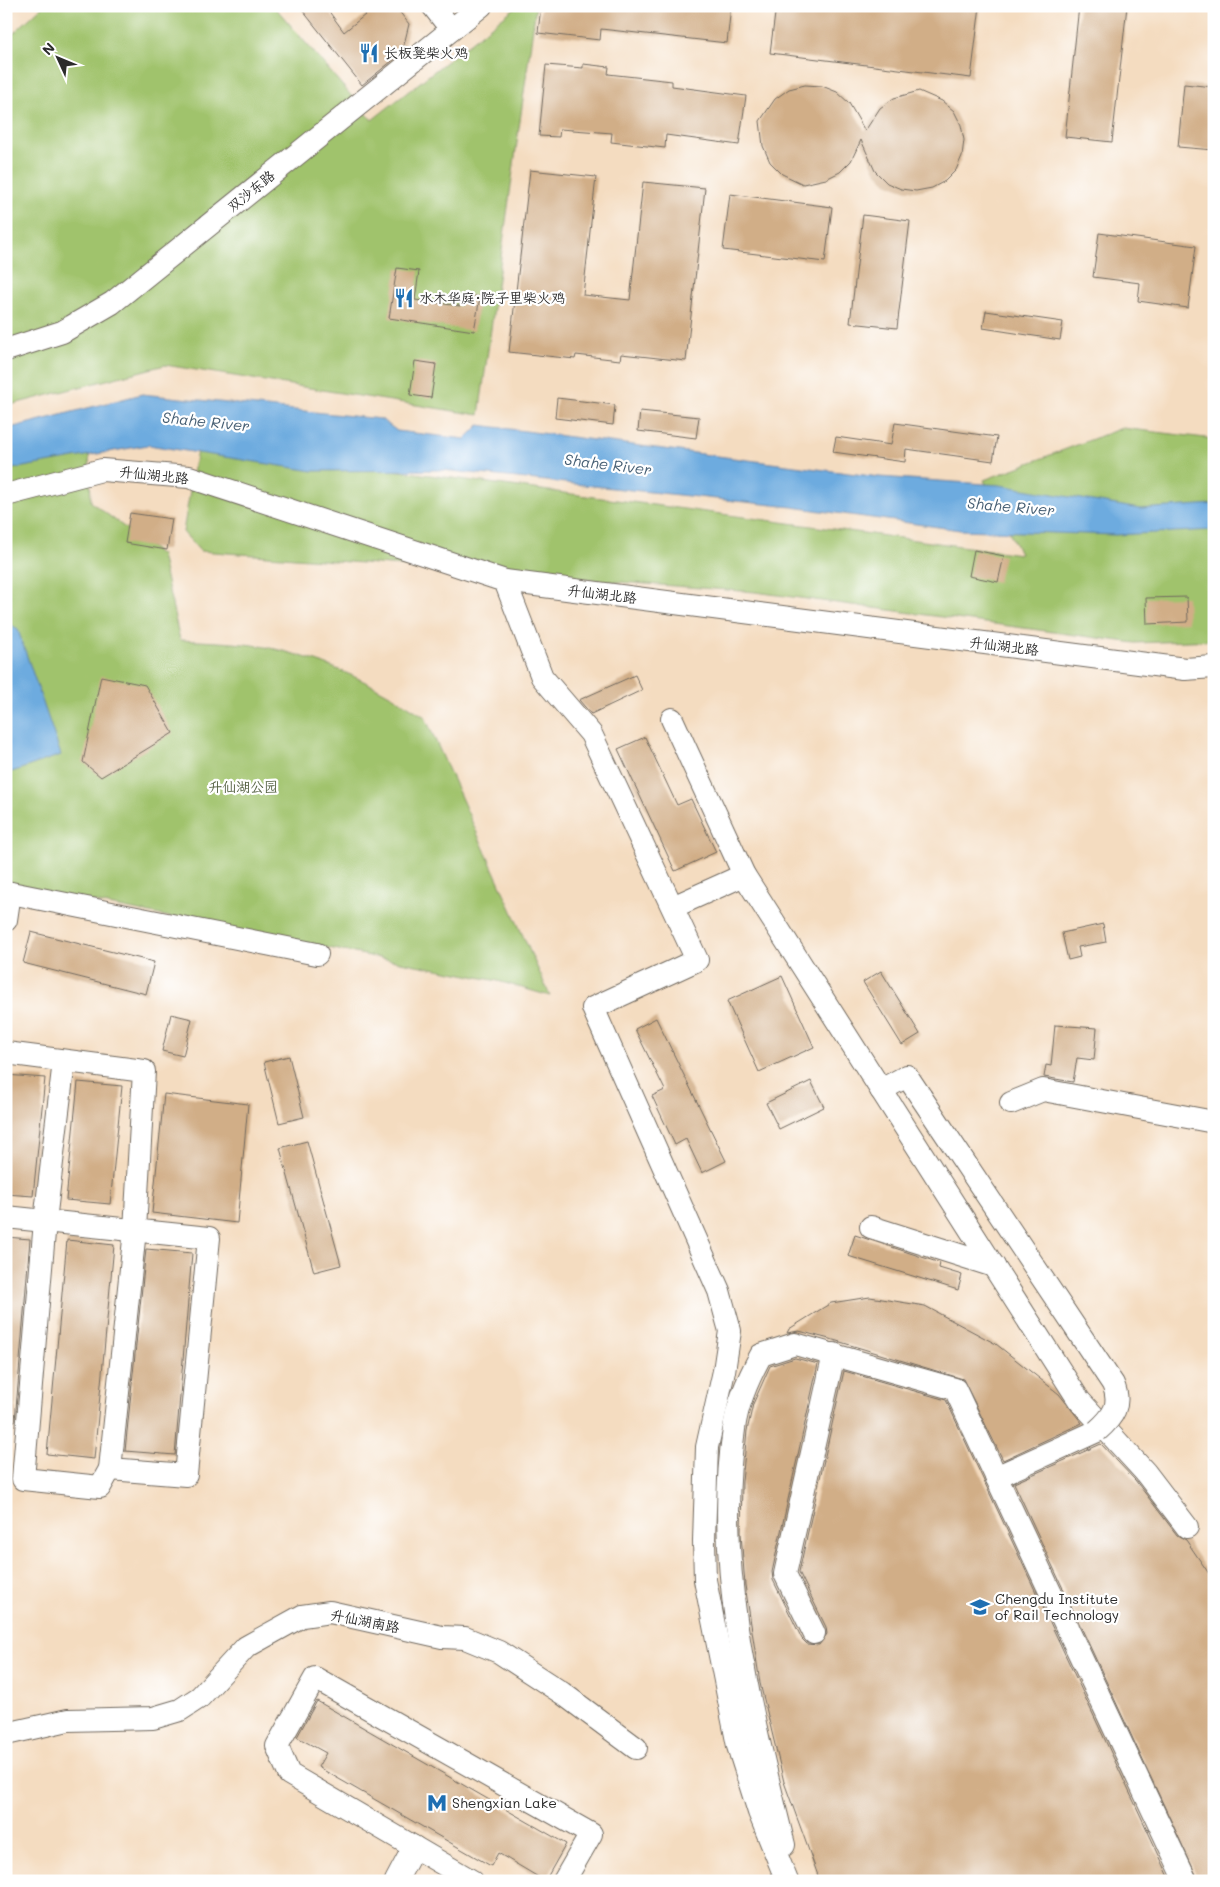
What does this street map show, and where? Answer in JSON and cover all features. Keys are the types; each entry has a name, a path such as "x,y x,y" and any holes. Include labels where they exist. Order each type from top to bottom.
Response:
{"street":[{"path":"433,6 451,29"},
{"name":"双沙东路","path":"6,350 62,332 112,303 481,6"},
{"name":"升仙湖北路","path":"6,495 102,470 189,477 506,581 1185,669 1214,667"},
{"path":"506,581 542,677 591,734 697,960 593,1008 720,1292 730,1331 724,1371 707,1447 704,1541 705,1580 738,1746 759,1812 787,1881"},
{"path":"672,719 744,875 1079,1400 1145,1472 1187,1527"},
{"path":"673,907 744,875"},
{"path":"6,920 8,892 317,954"},
{"path":"6,1053 144,1071 135,1230 110,1469 100,1487 23,1479 45,1221 64,1061"},
{"path":"882,1090 907,1076 1113,1384 1117,1400 1116,1411 1110,1420 1092,1435 996,1478"},
{"path":"1011,1103 1043,1090 1214,1122"},
{"path":"6,1217 209,1238 186,1475 110,1469"},
{"path":"871,1227 994,1266"},
{"path":"793,1881 768,1781 736,1621 727,1515 734,1428 749,1378 761,1355 795,1344 954,1389 1186,1881"},
{"path":"814,1633 785,1574 834,1354"},
{"name":"升仙湖南路","path":"6,1734 68,1720 153,1718 180,1710 200,1697 246,1647 302,1616 330,1612 442,1637 465,1638 500,1652 562,1693 636,1748"},
{"path":"472,1881 289,1774 277,1746 315,1678 592,1834 564,1881"},
{"path":"396,1881 414,1847"}],"green space":[{"path":"43,6 274,6 372,120 517,6 536,6 479,415 165,365 6,406 6,40"},
{"path":"1122,428 1214,439 1214,640 1135,643 755,592 200,551 183,532 198,444 1020,554 984,480"},
{"name":"升仙湖公园","path":"89,454 91,502 161,555 180,640 252,645 295,654 335,668 372,685 425,717 550,996 498,981 6,885 6,470"}],"water":[{"name":"Shahe River","path":"142,394 381,419 397,431 465,439 479,425 879,477 1000,485 1140,509 1214,504 1214,530 1115,535 960,530 792,507 442,470 313,471 148,445 6,470 6,429"},
{"path":"6,620 18,630 61,755 6,774"}],"building":[{"name":"长板凳柴火鸡","path":"299,6 325,6 344,32 376,6 395,6 409,24 402,53 362,85"},
{"path":"541,6 731,6 727,43 601,29 600,40 538,33"},
{"path":"776,6 980,6 971,78 770,53"},
{"path":"1079,6 1127,6 1112,142 1065,137"},
{"path":"583,64 609,67 608,74 672,81 672,86 746,96 739,145 666,135 665,148 611,142 612,133 560,129 559,137 539,136 546,65 583,68"},
{"path":"1184,84 1214,87 1214,150 1178,147"},
{"path":"805,85 822,86 837,92 849,103 865,131 880,108 894,98 919,91 942,101 954,111 961,125 964,140 962,156 956,170 945,181 932,188 916,191 901,189 887,183 875,171 861,140 851,161 840,172 826,179 803,184 782,174 770,162 763,146 760,121 775,99 789,89"},
{"path":"530,170 596,177 583,295 630,300 643,182 705,188 686,361 621,354 620,360 576,355 575,359 509,352"},
{"path":"730,194 832,207 825,262 723,250"},
{"path":"863,215 910,221 897,328 850,323"},
{"path":"1099,233 1196,246 1188,308 1138,301 1140,283 1093,277"},
{"name":"水木华庭·院子里柴火鸡","path":"397,268 419,271 415,300 460,306 462,294 480,297 474,331 389,318"},
{"path":"986,311 1063,322 1060,340 983,328"},
{"path":"415,361 436,364 431,398 410,395"},
{"path":"557,398 615,405 613,425 555,418"},
{"path":"640,411 699,417 696,438 638,431"},
{"path":"895,423 997,437 993,461 906,449 905,462 833,452 836,437 891,445"},
{"path":"130,513 172,519 167,550 125,543"},
{"path":"974,550 1004,556 998,582 969,576"},
{"path":"1187,597 1188,622 1147,624 1146,598"},
{"path":"635,675 642,690 591,714 579,700"},
{"path":"101,676 145,685 173,733 101,777 83,762"},
{"path":"645,737 677,805 691,799 716,852 675,871 618,749"},
{"path":"1103,924 1106,942 1078,947 1080,957 1068,960 1062,933"},
{"path":"31,932 154,962 146,994 23,963"},
{"path":"881,971 920,1034 902,1045 863,982"},
{"path":"782,976 814,1047 759,1072 727,1001"},
{"path":"171,1014 192,1019 183,1056 162,1051"},
{"path":"656,1018 726,1161 702,1173 686,1139 675,1145 652,1096 665,1090 635,1029"},
{"path":"1055,1025 1097,1028 1094,1060 1077,1058 1073,1082 1044,1077 1046,1065 1051,1066"},
{"path":"289,1056 304,1117 279,1123 264,1062"},
{"path":"6,1075 45,1078 33,1196 6,1194"},
{"path":"811,1081 824,1107 779,1129 766,1103"},
{"path":"78,1082 122,1086 110,1204 66,1200"},
{"path":"164,1094 248,1104 237,1223 152,1213"},
{"path":"307,1141 341,1265 314,1272 280,1148"},
{"path":"855,1235 940,1263 939,1268 962,1275 958,1290 848,1256"},
{"path":"6,1237 30,1239 15,1421 6,1421"},
{"path":"67,1240 114,1245 94,1459 47,1454"},
{"path":"146,1249 192,1253 175,1455 125,1451"},
{"path":"870,1297 925,1306 996,1344 1059,1394 1082,1423 1003,1460 963,1379 799,1331 787,1333 789,1329 831,1303"},
{"name":"Chengdu Institute of Rail Technology","path":"795,1358 818,1364 772,1572 773,1580 802,1639 807,1644 819,1645 827,1634 826,1627 799,1572 844,1371 946,1400 1171,1881 820,1881 784,1782 760,1683 745,1585 741,1533 742,1482 747,1431 753,1404 770,1366"},
{"path":"1101,1444 1135,1480 1177,1535 1186,1540 1214,1581 1214,1881 1199,1881 1014,1483"},
{"name":"Shengxian Lake","path":"317,1701 566,1844 545,1881 498,1853 491,1866 318,1767 326,1753 297,1737"}],"place":[{"name":"长板凳柴火鸡","path":"369,53"},
{"name":"水木华庭·院子里柴火鸡","path":"404,298"},
{"name":"Chengdu Institute of Rail Technology","path":"980,1607"},
{"name":"Shengxian Lake","path":"437,1803"}]}
